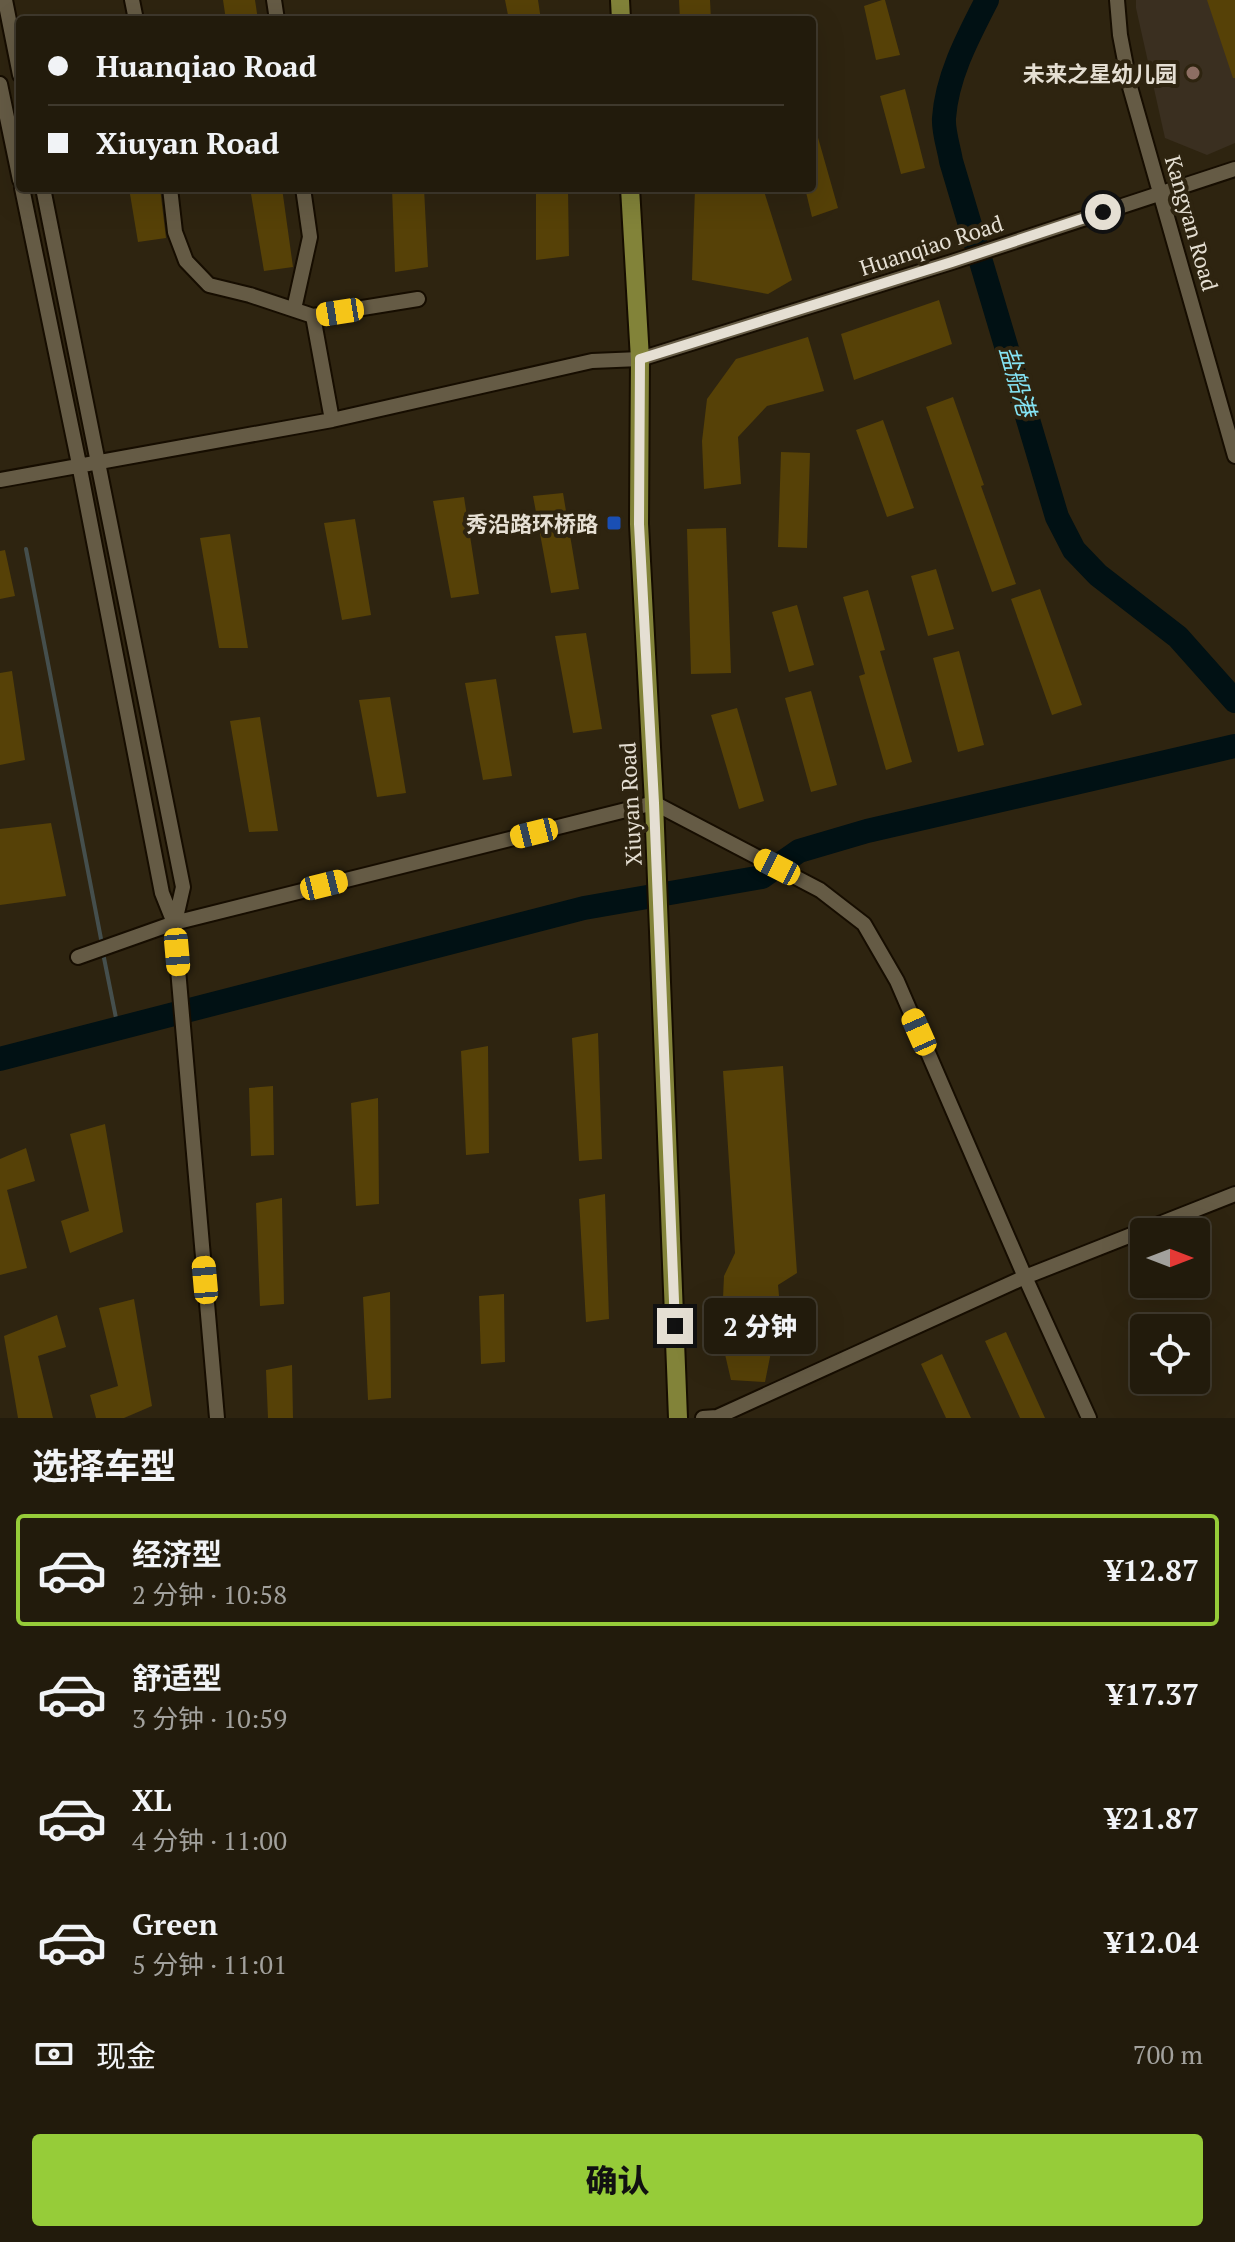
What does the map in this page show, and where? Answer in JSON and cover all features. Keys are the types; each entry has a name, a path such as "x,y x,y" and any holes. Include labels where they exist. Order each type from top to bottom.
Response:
{"main road":[{"name":"Xiuyan Road","path":"630,192 640,359 639,524 657,866 678,1418"}],"street":[{"path":"5,0 16,55"},
{"name":"Kangyan Road","path":"1117,0 1130,87 1235,456"},
{"path":"0,84 16,161"},
{"name":"Huanqiao Road","path":"0,480 332,420 592,361 640,359 952,262 1235,169"},
{"path":"23,192 162,893 174,923 217,1418"},
{"path":"44,192 183,887 174,923"},
{"path":"170,192 175,232 186,261 209,285 313,316 418,299"},
{"path":"294,309 310,237 304,192"},
{"path":"313,316 332,420"},
{"path":"78,957 174,923 654,803 820,890 864,924 897,981 1089,1418"},
{"path":"703,1418 717,1417 1025,1277 1235,1194"}],"shaded area":[{"name":"未来之星幼儿园","path":"1136,0 1235,0 1235,143 1207,155 1165,138"}],"building":[{"path":"223,0 255,0 257,16 225,16"},
{"path":"505,0 538,0 540,16 508,16"},
{"path":"679,0 710,0 711,16 680,16"},
{"path":"885,0 900,55 876,60 864,6"},
{"path":"1207,0 1235,0 1235,78 1233,78"},
{"path":"905,89 925,168 901,174 880,96"},
{"path":"816,131 838,208 812,217 806,192 816,192"},
{"path":"130,192 160,192 166,238 138,242"},
{"path":"251,192 283,192 293,267 264,271"},
{"path":"392,192 424,192 428,267 395,272"},
{"path":"536,192 568,192 569,256 536,260"},
{"path":"695,192 764,192 792,280 768,294 692,280"},
{"path":"939,300 952,344 854,380 841,334"},
{"path":"808,337 824,391 767,406 738,437 741,484 704,489 702,441 707,399 736,359"},
{"path":"953,397 1016,584 992,592 926,407"},
{"path":"883,420 914,508 887,517 856,430"},
{"path":"781,452 810,453 807,548 778,547"},
{"path":"563,493 579,589 551,593 533,496"},
{"path":"464,497 479,594 451,598 433,501"},
{"path":"355,519 371,615 342,620 324,523"},
{"path":"726,528 731,673 691,674 687,529"},
{"path":"230,534 248,648 219,648 200,538"},
{"path":"5,550 15,596 0,599 0,551"},
{"path":"936,569 954,629 928,636 911,576"},
{"path":"1040,589 1082,705 1052,715 1011,599"},
{"path":"868,590 885,650 880,651 912,762 886,770 859,676 865,674 843,597"},
{"path":"797,605 814,665 789,672 772,612"},
{"path":"586,633 602,729 573,733 555,636"},
{"path":"959,651 984,745 958,752 933,658"},
{"path":"12,671 25,760 0,765 0,673"},
{"path":"496,679 512,776 483,780 465,683"},
{"path":"811,691 837,785 811,792 785,698"},
{"path":"390,697 406,793 377,797 359,700"},
{"path":"737,708 764,801 739,809 711,715"},
{"path":"260,717 278,831 249,832 230,721"},
{"path":"51,823 66,896 0,905 0,829"},
{"path":"598,1033 602,1159 579,1161 572,1038"},
{"path":"488,1046 489,1153 466,1155 461,1051"},
{"path":"783,1066 797,1273 778,1285 784,1348 771,1352 765,1382 731,1380 724,1350 730,1325 723,1298 724,1276 735,1253 723,1071"},
{"path":"273,1086 274,1155 251,1156 249,1088"},
{"path":"378,1098 379,1204 356,1206 351,1103"},
{"path":"105,1124 123,1232 70,1253 61,1221 89,1211 70,1134"},
{"path":"26,1148 35,1181 7,1190 27,1268 0,1275 0,1159"},
{"path":"605,1194 609,1319 586,1322 579,1199"},
{"path":"282,1198 284,1304 260,1306 256,1203"},
{"path":"390,1292 391,1398 368,1400 363,1297"},
{"path":"504,1294 505,1362 481,1364 479,1296"},
{"path":"134,1299 152,1406 124,1418 96,1418 90,1395 118,1386 99,1308"},
{"path":"57,1315 66,1347 38,1356 53,1418 18,1418 4,1336"},
{"path":"1006,1332 1045,1418 1020,1418 985,1341"},
{"path":"942,1354 971,1418 946,1418 921,1364"},
{"path":"292,1365 293,1418 268,1418 266,1370"}],"waterway":[{"name":"盐船港","path":"987,0 954,72 946,102 944,128 951,161 1057,517 1074,550 1098,575 1178,637 1235,701"},
{"path":"26,549 102,944"},
{"path":"0,1059 584,908 762,877 799,851 867,831 1235,746"},
{"path":"103,953 118,1028"}],"place":[{"name":"未来之星幼儿园","path":"1193,73"},
{"name":"秀沿路环桥路","path":"614,523"}],"route":[{"path":"675,1326 654,803 639,524 640,359 1103,212"}]}
